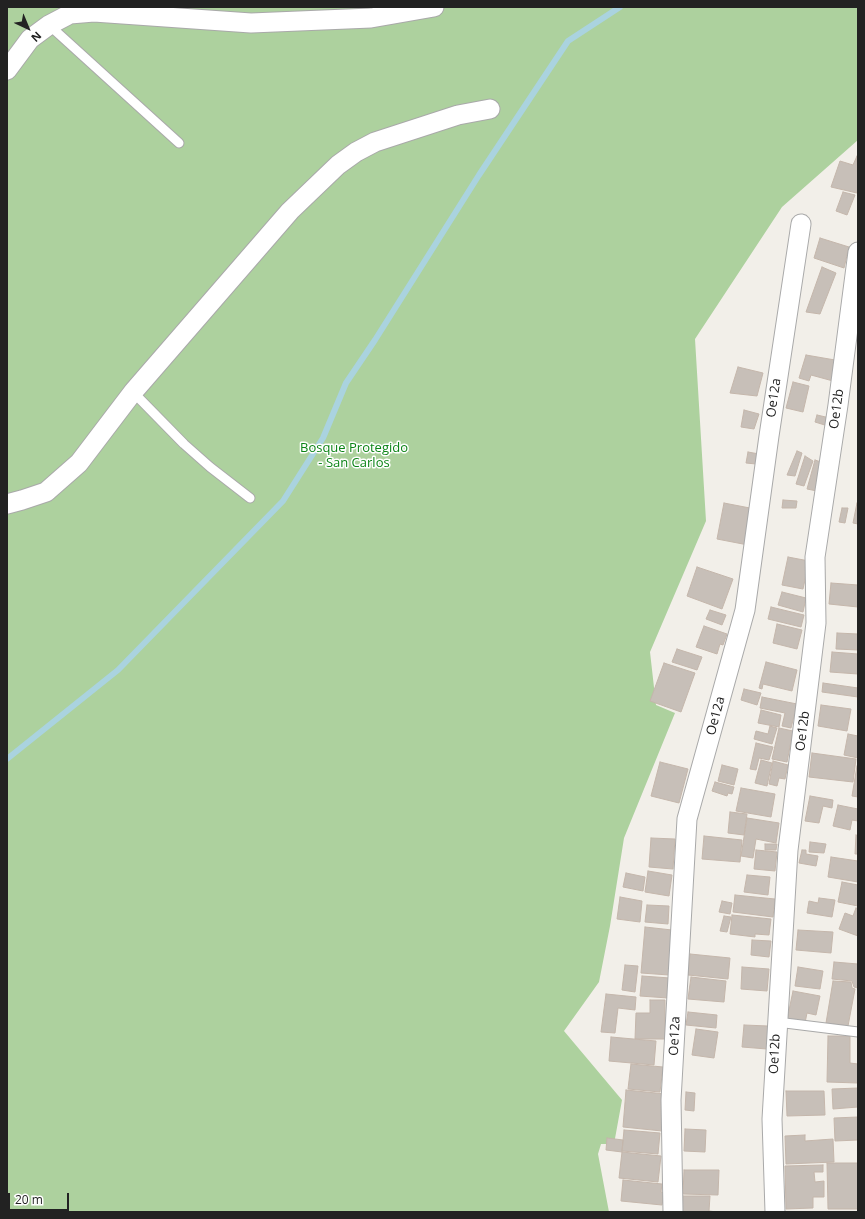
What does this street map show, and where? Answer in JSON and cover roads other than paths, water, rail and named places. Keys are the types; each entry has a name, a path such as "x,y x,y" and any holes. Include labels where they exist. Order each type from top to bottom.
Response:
{"street":[{"path":"7,70 30,39 49,25 70,14 94,12 251,23 371,18 434,7"},
{"path":"7,504 46,492 79,464 133,392 290,211 338,165 356,152 375,142 458,115 490,109"},
{"name":"Oe12a","path":"673,1212 671,1100 687,819 745,610 769,436 802,224"},
{"name":"Oe12b","path":"775,1212 772,1120 788,850 816,623 815,557 838,404 858,252"}],"lane":[{"path":"49,25 179,143"},
{"path":"133,392 184,444 210,467 250,498"},
{"path":"777,1022 858,1032"}],"waterway":[{"path":"7,759 118,670 283,501 323,438 346,383 375,340 479,175 568,41 620,7"}],"park label":[{"name":"Bosque Protegido - San Carlos","path":"354,456"}]}
